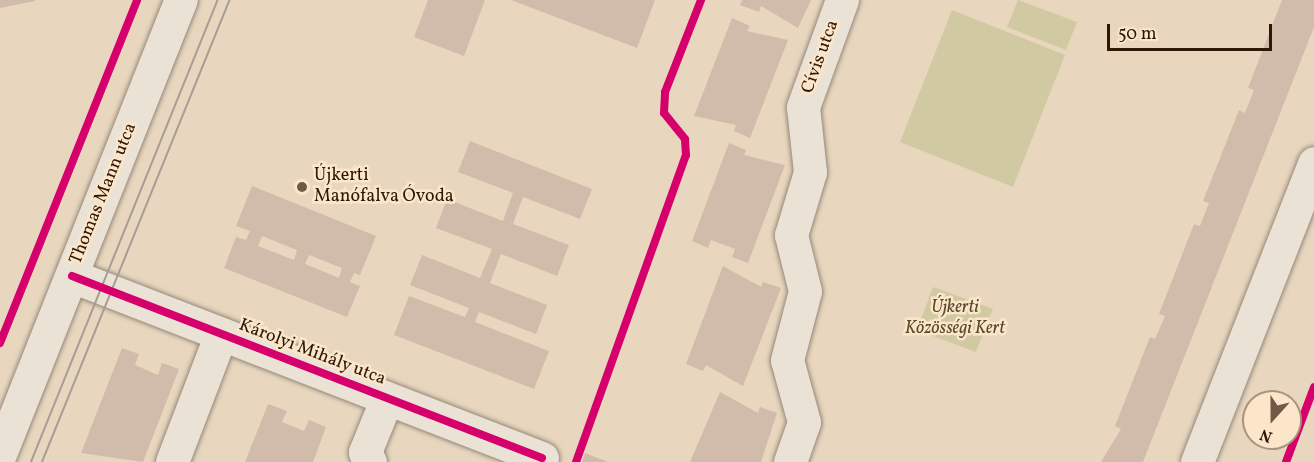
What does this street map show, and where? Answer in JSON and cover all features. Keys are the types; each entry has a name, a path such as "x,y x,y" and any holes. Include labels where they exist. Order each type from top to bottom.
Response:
{"street":[{"name":"Thomas Mann utca","path":"0,454 181,0"},
{"name":"Cívis utca","path":"790,462 804,422 787,360 805,291 790,235 810,172 803,108 842,0"},
{"path":"1197,462 1314,163"},
{"name":"Károlyi Mihály utca","path":"72,276 542,458"},
{"path":"172,462 221,334"},
{"path":"370,462 365,452 387,398"}],"green space":[{"path":"1018,0 1077,22 1066,50 1007,27"},
{"path":"952,10 1065,55 1013,187 900,142"},
{"name":"Újkerti Közösségi Kert","path":"933,287 993,309 976,352 917,330"}],"building":[{"path":"0,0 35,0 35,1 0,8"},
{"path":"428,0 485,0 464,56 414,37"},
{"path":"511,0 655,0 637,48"},
{"path":"742,0 811,0 798,28 761,6 759,12 740,5"},
{"path":"1282,0 1314,0 1314,27 1143,462 1101,462 1121,429 1115,426 1150,337 1155,339 1165,316 1159,314 1194,224 1200,226 1209,203 1203,201 1239,110 1245,113 1254,90 1248,88"},
{"path":"732,18 750,26 747,31 788,40 750,138 734,131 736,125 694,116"},
{"path":"470,141 592,189 580,219 523,197 513,224 569,245 557,276 501,254 490,283 547,305 536,334 479,312 475,322 549,351 534,389 394,335 409,296 465,317 469,308 410,285 422,255 480,278 492,249 436,228 447,199 503,221 513,193 458,172"},
{"path":"729,143 746,150 744,155 785,165 748,263 732,257 735,249 711,240 708,248 692,241"},
{"path":"252,186 376,236 360,275 354,273 350,282 360,286 347,317 224,268 236,237 246,240 250,231 236,226","holes":["262,236 297,250 294,260 258,246","309,255 342,268 339,278 305,264"]},
{"path":"723,266 761,287 763,282 781,288 743,386 706,365 703,371 686,364"},
{"path":"122,348 139,354 135,365 158,375 162,363 179,369 143,462 81,453"},
{"path":"720,392 758,413 760,407 777,413 761,462 690,462"},
{"path":"268,404 287,411 282,422 304,431 309,420 326,427 313,462 245,462"},
{"path":"585,453 608,462 582,462"}],"tram line":[{"path":"31,462 218,0"},
{"path":"42,462 230,0"}],"cycle path":[{"path":"0,343 137,0"},
{"path":"576,462 686,155 685,139 664,113 665,92 701,0"},
{"path":"72,276 542,458"},
{"path":"1286,462 1314,387"}],"place":[{"name":"Újkerti Manófalva Óvoda","path":"302,187"}]}
